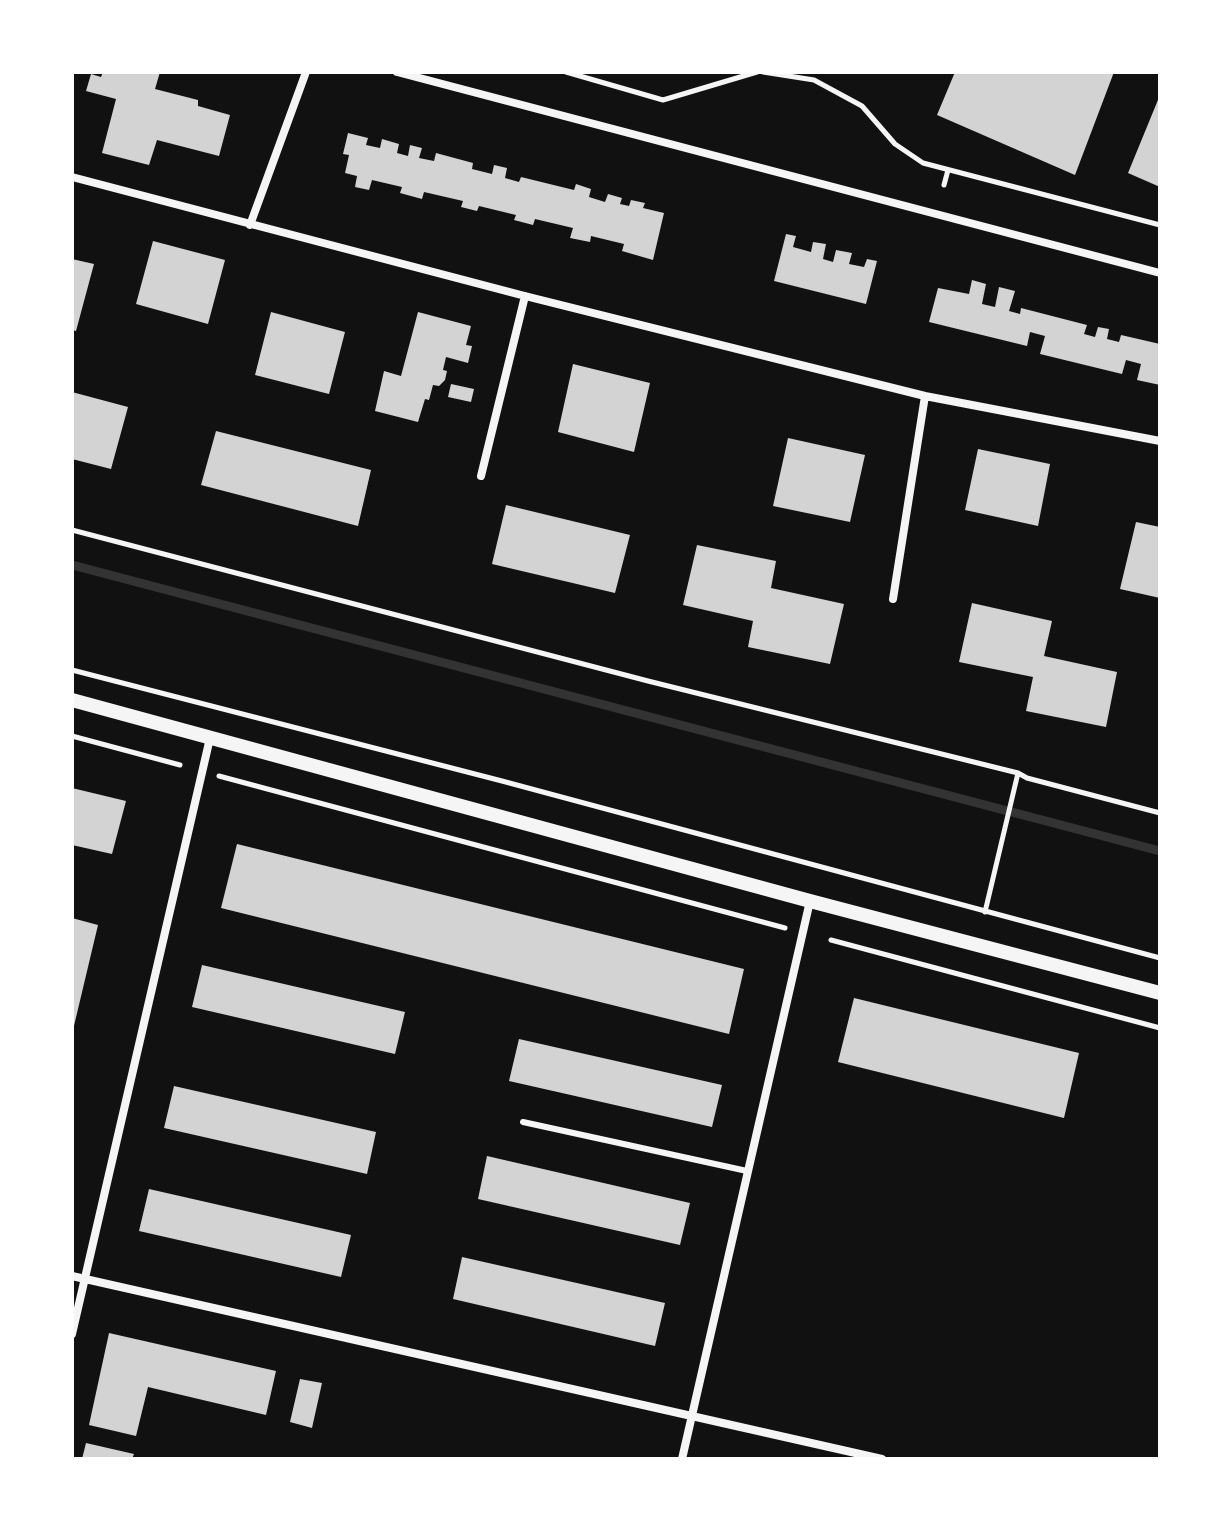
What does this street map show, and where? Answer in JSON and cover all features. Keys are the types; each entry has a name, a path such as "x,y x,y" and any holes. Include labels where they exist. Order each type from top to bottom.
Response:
{"street":[{"path":"250,225 306,72"},
{"path":"397,72 1160,273"},
{"path":"72,177 525,296 925,396 1160,441"},
{"path":"481,476 525,296"},
{"path":"893,599 925,396"},
{"path":"72,700 1160,993"},
{"path":"72,1334 210,738"},
{"path":"682,1459 810,901"},
{"path":"72,1276 882,1459"}],"lane":[{"path":"523,1122 747,1171"}],"path":[{"path":"566,72 663,100 760,72 814,80 862,106 895,144 923,163 1160,225"},
{"path":"944,185 948,170"},
{"path":"72,530 648,681 1018,773 1160,813"},
{"path":"72,670 502,781 1160,958"},
{"path":"72,736 180,765"},
{"path":"985,912 1018,773"},
{"path":"219,776 785,928"},
{"path":"831,940 1160,1028"}],"building":[{"path":"103,72 160,72 155,89 198,100 198,106 230,115 219,156 157,140 149,165 102,153 116,99 86,91 91,74 101,77"},
{"path":"955,72 1114,72 1075,175 937,115"},
{"path":"1160,95 1160,187 1128,173"},
{"path":"348,133 368,138 366,145 380,148 382,139 399,144 397,153 408,156 410,145 422,148 419,158 434,161 436,153 473,163 472,169 492,174 494,165 507,168 505,178 519,182 521,177 574,190 576,184 591,189 589,197 605,202 608,194 622,198 620,204 629,206 631,200 645,203 643,208 664,213 653,260 622,251 624,244 591,236 590,242 570,238 573,228 535,219 533,225 514,220 516,215 479,206 477,211 461,207 463,201 424,192 422,199 400,193 402,187 372,180 369,190 355,187 357,176 345,173 349,155 343,154"},
{"path":"786,234 796,236 793,247 811,252 813,242 826,244 823,259 833,262 836,250 852,253 849,264 864,267 867,259 877,261 866,304 774,281"},
{"path":"153,241 225,260 208,324 136,304"},
{"path":"72,259 94,264 76,331 72,330"},
{"path":"972,280 986,284 982,304 995,307 999,287 1015,291 1009,311 1020,314 1021,308 1087,325 1084,334 1095,337 1098,327 1109,329 1107,339 1119,342 1121,335 1160,344 1160,385 1137,380 1141,364 1126,360 1122,374 1040,354 1045,336 1030,332 1027,346 929,322 938,288 969,294"},
{"path":"271,312 345,332 329,394 255,375"},
{"path":"418,312 471,326 466,345 472,346 468,363 446,357 443,370 447,371 445,380 439,386 433,385 418,422 375,411 384,371 401,376"},
{"path":"573,364 650,383 634,452 558,432"},
{"path":"451,384 474,389 471,402 448,397"},
{"path":"72,392 128,407 111,469 72,459"},
{"path":"216,431 371,470 358,526 201,485"},
{"path":"788,438 865,455 850,522 773,506"},
{"path":"978,449 1050,464 1038,526 965,510"},
{"path":"506,505 630,535 615,593 492,564"},
{"path":"1136,522 1160,527 1160,598 1120,589"},
{"path":"697,545 776,561 771,588 844,604 830,664 748,647 753,621 683,605"},
{"path":"972,603 1052,621 1044,656 1117,672 1106,727 1026,711 1033,677 959,662"},
{"path":"72,788 126,801 112,854 72,845"},
{"path":"237,844 744,969 729,1034 221,908"},
{"path":"72,918 98,925 73,1030 72,1029"},
{"path":"202,965 405,1012 395,1054 192,1007"},
{"path":"854,998 1079,1053 1064,1118 838,1062"},
{"path":"519,1039 722,1085 712,1127 509,1081"},
{"path":"174,1086 376,1132 367,1174 164,1128"},
{"path":"487,1156 690,1203 680,1245 478,1199"},
{"path":"149,1189 351,1235 341,1277 139,1231"},
{"path":"462,1257 665,1303 655,1346 453,1299"},
{"path":"109,1333 276,1371 266,1415 148,1387 136,1436 89,1425"},
{"path":"300,1379 322,1383 312,1428 290,1422"},
{"path":"86,1443 134,1454 132,1459 82,1459"}],"waterway":[{"path":"72,565 1160,851"}]}
